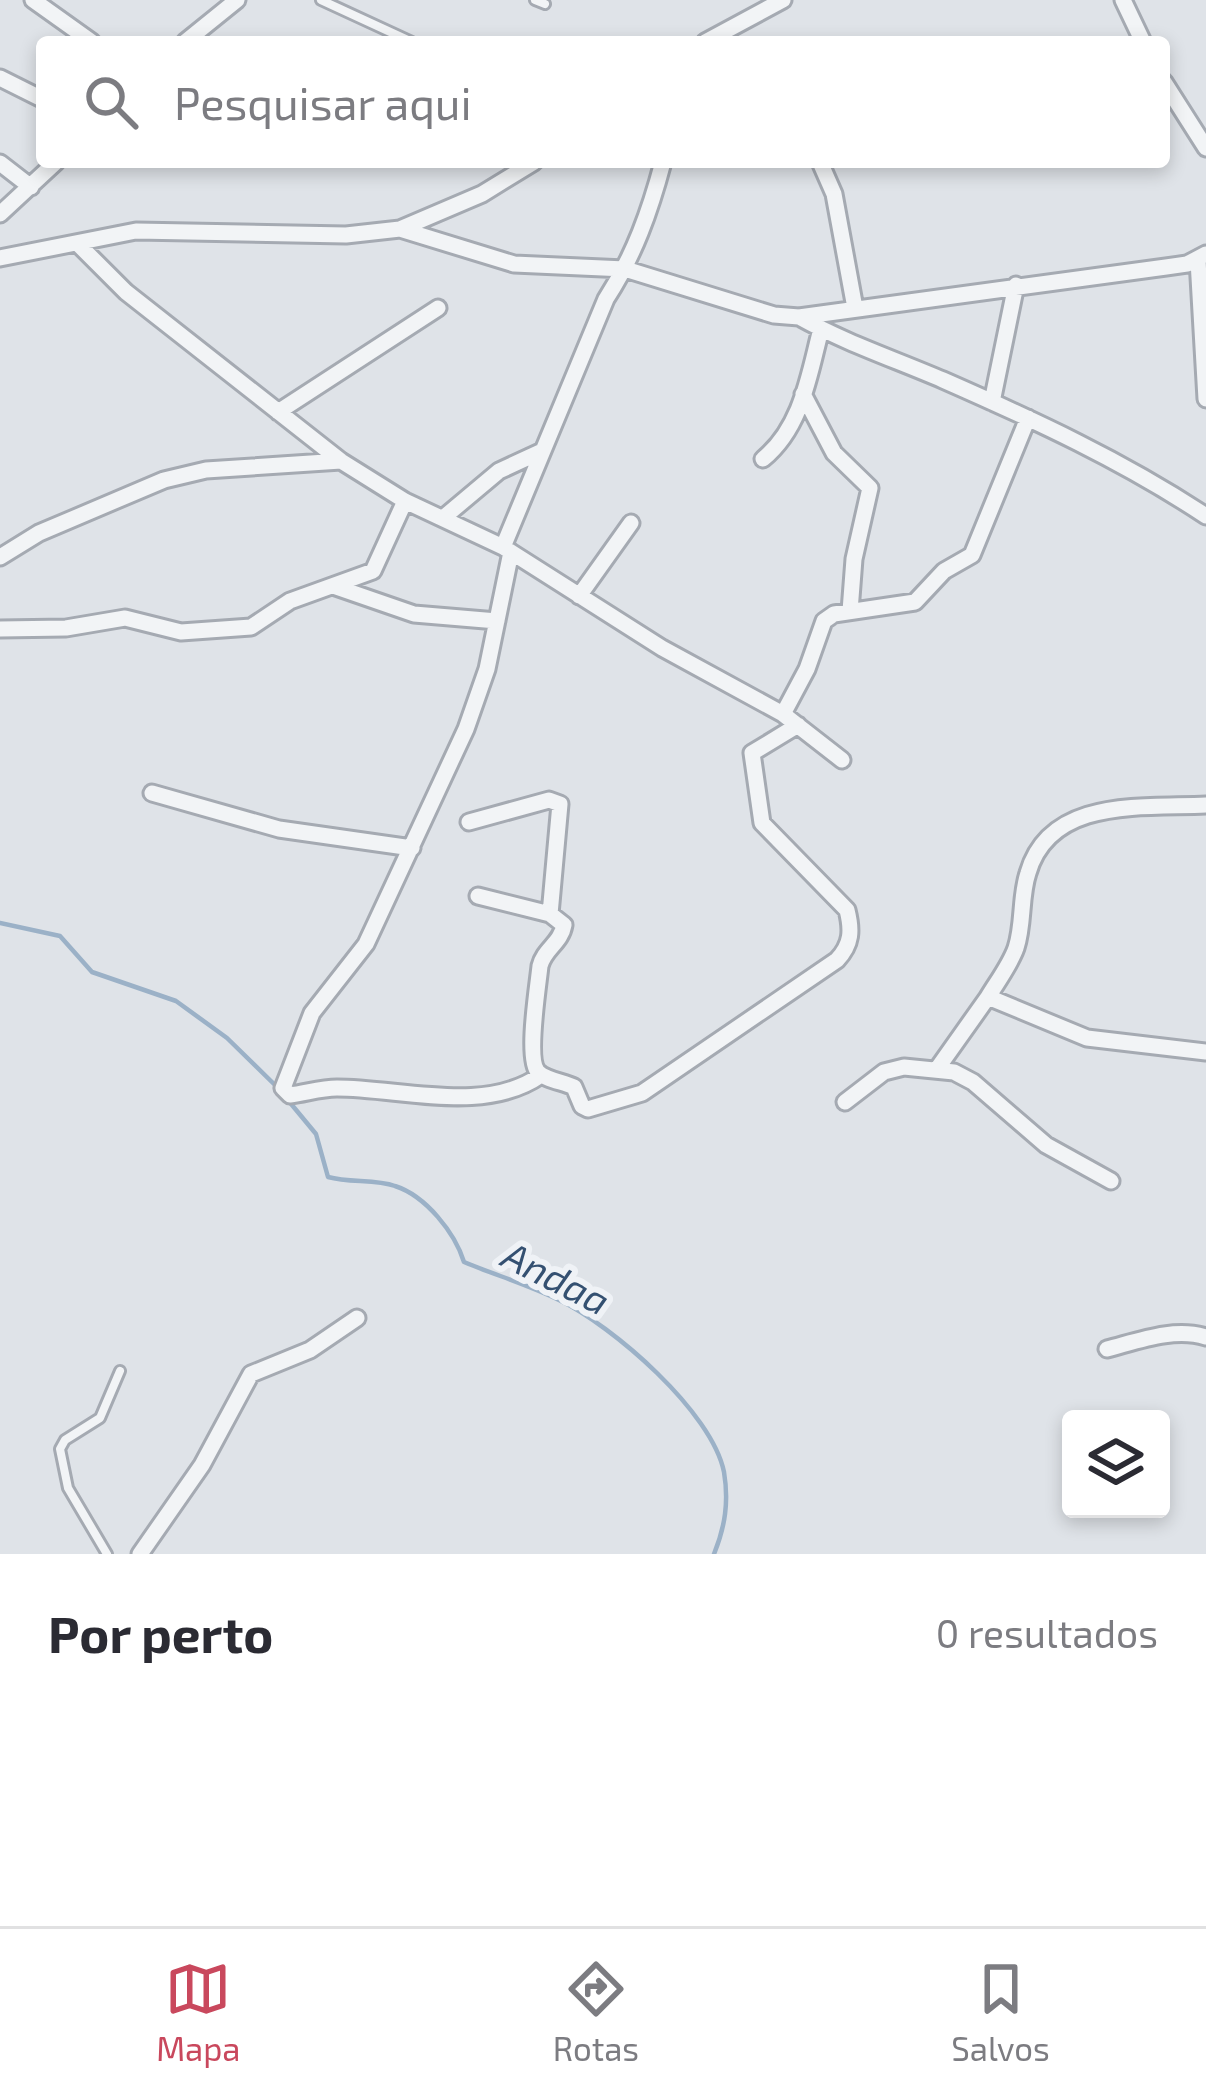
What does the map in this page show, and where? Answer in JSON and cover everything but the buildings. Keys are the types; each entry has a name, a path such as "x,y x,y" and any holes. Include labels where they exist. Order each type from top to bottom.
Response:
{"street":[{"path":"33,0 84,36"},
{"path":"192,36 237,0"},
{"path":"722,36 759,7 783,0"},
{"path":"1123,0 1140,36"},
{"path":"0,78 36,96"},
{"path":"1170,91 1206,148"},
{"path":"0,163 31,187"},
{"path":"0,214 50,168"},
{"path":"0,258 136,231 346,235 400,229 482,194 525,168"},
{"path":"541,1075 519,1088 455,1096 332,1088 284,1093 288,1070 312,1012 366,944 466,728 487,669 507,549 540,452 651,209 661,168"},
{"path":"823,168 834,194 855,308"},
{"path":"400,229 514,264 625,269 774,315 800,317 1202,257 1206,399"},
{"path":"78,244 126,292 341,461 406,501 507,549 662,648 783,714 842,760"},
{"path":"992,402 1016,285"},
{"path":"278,412 438,308"},
{"path":"800,317 842,341 992,402 1139,472 1206,516"},
{"path":"763,459 785,437 821,329"},
{"path":"803,394 834,453 869,488 854,559 850,611"},
{"path":"783,714 807,669 824,621 834,614 915,602 944,571 972,555 1028,418"},
{"path":"443,518 499,471 540,452"},
{"path":"0,557 39,533 164,480 206,470 341,461"},
{"path":"0,629 66,628 124,618 182,632 251,627 290,601 373,571 406,501"},
{"path":"579,596 631,523"},
{"path":"333,586 414,614 497,621"},
{"path":"478,896 550,914 564,925 540,966 533,1062 541,1075 574,1087 588,1109 642,1093 848,949 847,910 762,823 759,813 752,753 799,725"},
{"path":"152,794 279,830 412,848"},
{"path":"469,822 549,800 560,804 550,914"},
{"path":"938,1069 1016,949 1027,875 1038,847 1053,831 1076,816 1206,805"},
{"path":"988,997 1088,1038 1206,1052"},
{"path":"845,1102 884,1072 904,1067 938,1069 974,1082 1046,1145 1111,1181"},
{"path":"140,1554 202,1465 251,1374 310,1350 357,1318"},
{"path":"1107,1349 1154,1336 1193,1333 1206,1337"}],"lane":[{"path":"321,0 399,36"},
{"path":"535,0 545,4"},
{"path":"107,1554 68,1489 60,1449 65,1440 100,1418 120,1372"}],"waterway":[{"name":"Andaa","path":"0,923 60,936 92,972 176,1001 227,1038 276,1086"},
{"name":"Andaa","path":"287,1099 316,1134 328,1177 387,1184 418,1198 454,1239 464,1262 581,1312 632,1350 681,1398 716,1448 724,1472 725,1514 714,1554"}]}
